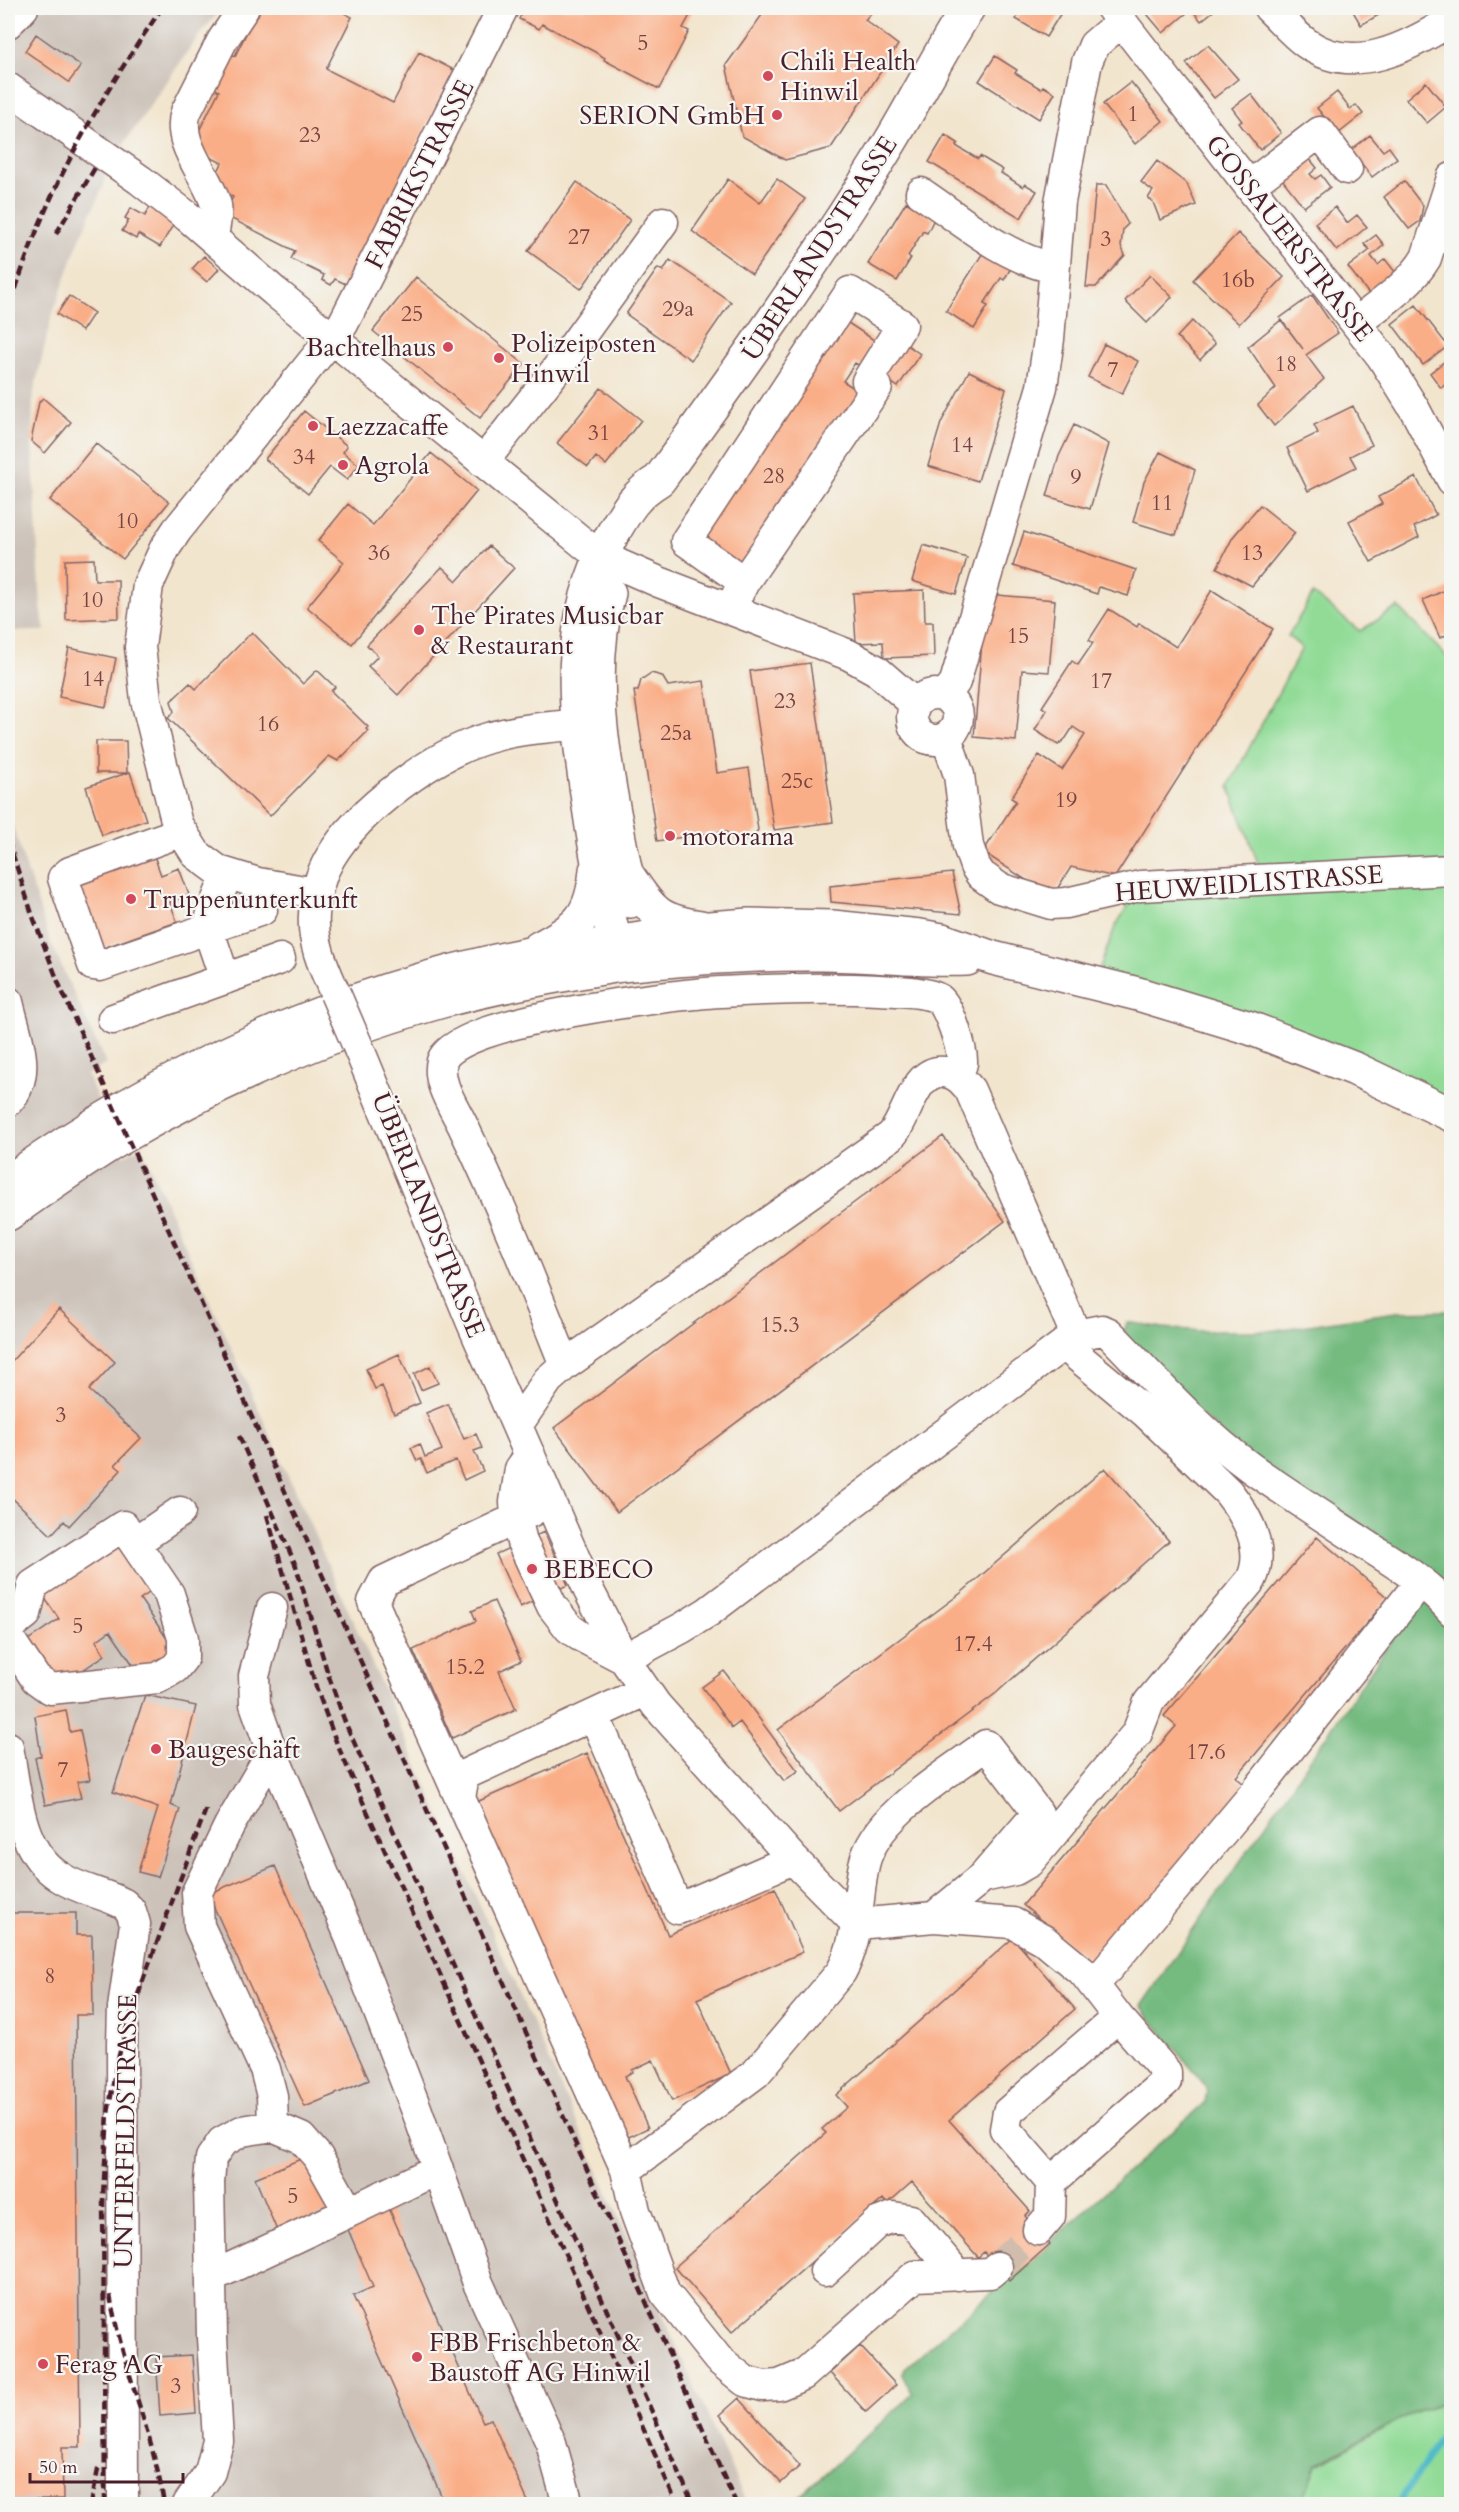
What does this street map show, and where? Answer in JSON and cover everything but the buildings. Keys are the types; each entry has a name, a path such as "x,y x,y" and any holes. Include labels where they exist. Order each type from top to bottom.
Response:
{"main road":[{"name":"ÜBERLANDSTRASSE","path":"621,950 631,908 612,868 615,819 575,669 577,638 587,591 654,508 658,480 756,346 812,264 882,156 968,8"},
{"path":"526,954 566,934 580,922 592,897 612,868 661,916 678,924 709,928 808,926 879,931 942,940 993,958 1138,994 1250,1028 1355,1069 1452,1115"},
{"path":"8,1214 121,1138 216,1088 328,1040 441,1002 621,950 709,928"},
{"path":"8,1182 64,1144 142,1097 262,1038 367,998 420,981 526,954 621,950 862,955 934,960 993,958"}],"street":[{"path":"8,23 23,8"},
{"path":"213,238 216,206 191,152 183,124 186,112 222,41 244,8"},
{"name":"FABRIKSTRASSE","path":"316,893 271,886 227,875 202,861 189,847 180,832 174,816 141,671 141,623 147,585 165,548 177,530 346,319 503,8"},
{"path":"1269,8 1306,43 1330,55 1355,59 1393,51 1452,20"},
{"path":"945,696 955,682 1042,387 1049,339 1063,184 1087,62 1094,45 1117,14"},
{"name":"GOSSAUERSTRASSE","path":"1117,14 1393,374 1452,480"},
{"path":"8,88 140,180 483,462 611,560 849,655 883,676 919,731"},
{"path":"1249,186 1320,132 1347,169"},
{"path":"1356,324 1421,267 1452,178"},
{"path":"921,193 1010,253 1036,264 1054,268"},
{"path":"483,462 556,370 663,222"},
{"path":"730,609 744,582 877,387 867,381 902,325 850,292 686,541 744,582"},
{"path":"932,694 945,696 952,701 958,716 953,732 919,731 925,696 932,694"},
{"path":"316,893 332,856 354,828 390,794 439,759 495,736 536,729 590,724"},
{"name":"HEUWEIDLISTRASSE","path":"919,731 959,776 968,846 981,875 999,888 1051,904 1140,886 1452,870"},
{"path":"180,832 70,872 63,878 91,962 98,967 262,910"},
{"path":"225,979 208,929 213,909 227,875"},
{"name":"ÜBERLANDSTRASSE","path":"316,893 315,936 322,962 550,1502 602,1618 645,1692 793,1859 857,1924"},
{"path":"113,1019 280,959"},
{"path":"565,1365 492,1185 443,1084 442,1060 447,1051 474,1036 534,1020 657,998 794,989 891,991 930,995 943,1003 948,1010 962,1054 962,1064 957,1076"},
{"path":"8,1002 22,1060 20,1084 8,1101"},
{"path":"518,1424 548,1380 565,1365 891,1136 900,1125 924,1079 940,1072 957,1076 970,1090 1070,1340 1228,1492 1238,1505 1251,1531 1256,1551 1256,1567 1251,1580 1149,1702 1137,1733 1029,1862 1016,1870 982,1877"},
{"path":"530,1455 520,1469 515,1502 522,1542 536,1574 552,1606 561,1618 580,1636 624,1659 682,1629 708,1612 1070,1340 1100,1330 1109,1333 1168,1397 1223,1446 1292,1496 1426,1585 1452,1611"},
{"path":"550,1502 384,1581 373,1602 626,2170 636,2211 665,2293 718,2359 745,2381 763,2386 779,2385 803,2375 915,2276 990,2273 997,2267"},
{"path":"136,1542 180,1512"},
{"path":"8,1628 26,1614 33,1585 122,1526 136,1542 169,1594 183,1638 183,1658 170,1672 150,1680 50,1689 36,1680 8,1637"},
{"path":"1094,1984 1426,1585"},
{"path":"272,1608 254,1676 255,1704 272,1752 347,1929 438,2169 478,2283 551,2443 568,2505"},
{"path":"460,1798 464,1775 645,1692"},
{"path":"594,1715 678,1909 793,1859"},
{"path":"626,2170 756,2073 840,1972 853,1947 864,1867 868,1850 876,1836 889,1820 913,1799 986,1745 1038,1813 982,1877 934,1917"},
{"name":"UNTERFELDSTRASSE","path":"8,1747 23,1824 38,1856 58,1877 124,1904 131,1911 135,1924 123,2008 122,2044 123,2505"},
{"path":"272,1752 229,1826 197,1892 199,1926 266,2069 272,2096 273,2126"},
{"path":"857,1924 934,1917 1013,1923 1023,1927 1045,1941 1094,1984 1118,2017 1166,2072 1167,2079 1051,2182"},
{"path":"1038,2230 1050,2216 1051,2182 1005,2128 1008,2112 1118,2017"},
{"path":"188,2505 201,2489 210,2472 218,2441 211,2277 209,2182 211,2158 222,2142 242,2131 273,2126 301,2138 318,2157 349,2212"},
{"path":"211,2277 438,2169"},
{"path":"825,2271 877,2223 893,2217 911,2220 958,2275"}],"shaded area":[{"path":"34,8 223,8 202,31 105,171 104,185 78,243 51,319 33,396 32,443 41,607 45,631 8,631 8,34"},
{"path":"8,812 50,941 106,1064 87,1075 124,1156 141,1146 747,2504 8,2504"}],"green space":[{"path":"1313,594 1360,631 1398,607 1451,661 1451,1115 1094,983 1115,927 1140,886 1264,879 1229,786 1302,648 1288,636"},
{"path":"1451,1311 1451,2401 1406,2416 1316,2464 1301,2504 791,2504 913,2394 902,2375 905,2369 1007,2279 1009,2281 1050,2245 1049,2243 1205,2102 1207,2092 1204,2084 1141,2006 1409,1615 1430,1589 1300,1501 1120,1345 1127,1322 1202,1331 1269,1331 1396,1312"},
{"path":"1451,2401 1451,2504 1301,2504 1316,2465 1406,2416"}],"waterway":[{"path":"1398,2504 1444,2433 1452,2428"}],"tunnel":[{"path":"997,2267 1038,2230"}],"railway":[{"path":"8,315 36,233 72,155 114,80 162,8"},
{"path":"56,234 96,166"},
{"path":"8,840 33,917 59,984 736,2504"},
{"path":"239,1436 296,1566 328,1674 345,1722 693,2504"},
{"path":"267,1515 316,1687 337,1744 677,2504"},
{"path":"105,2504 103,2195 108,2114 116,2066 129,2019 206,1809"},
{"path":"110,2295 122,2348 153,2451 164,2504"},
{"path":"91,2504 99,2465"}],"place":[{"name":"Chili Health Hinwil","path":"768,76"},
{"name":"SERION GmbH","path":"777,115"},
{"name":"Bachtelhaus","path":"448,347"},
{"name":"Polizeiposten Hinwil","path":"499,358"},
{"name":"Laezzacaffe","path":"313,426"},
{"name":"Agrola","path":"343,465"},
{"name":"The Pirates Musicbar & Restaurant","path":"419,630"},
{"name":"motorama","path":"670,836"},
{"name":"Truppenunterkunft","path":"131,899"},
{"name":"BEBECO","path":"532,1569"},
{"name":"Baugeschäft","path":"156,1749"},
{"name":"FBB Frischbeton & Baustoff AG Hinwil","path":"417,2357"},
{"name":"Ferag AG","path":"43,2364"}]}
